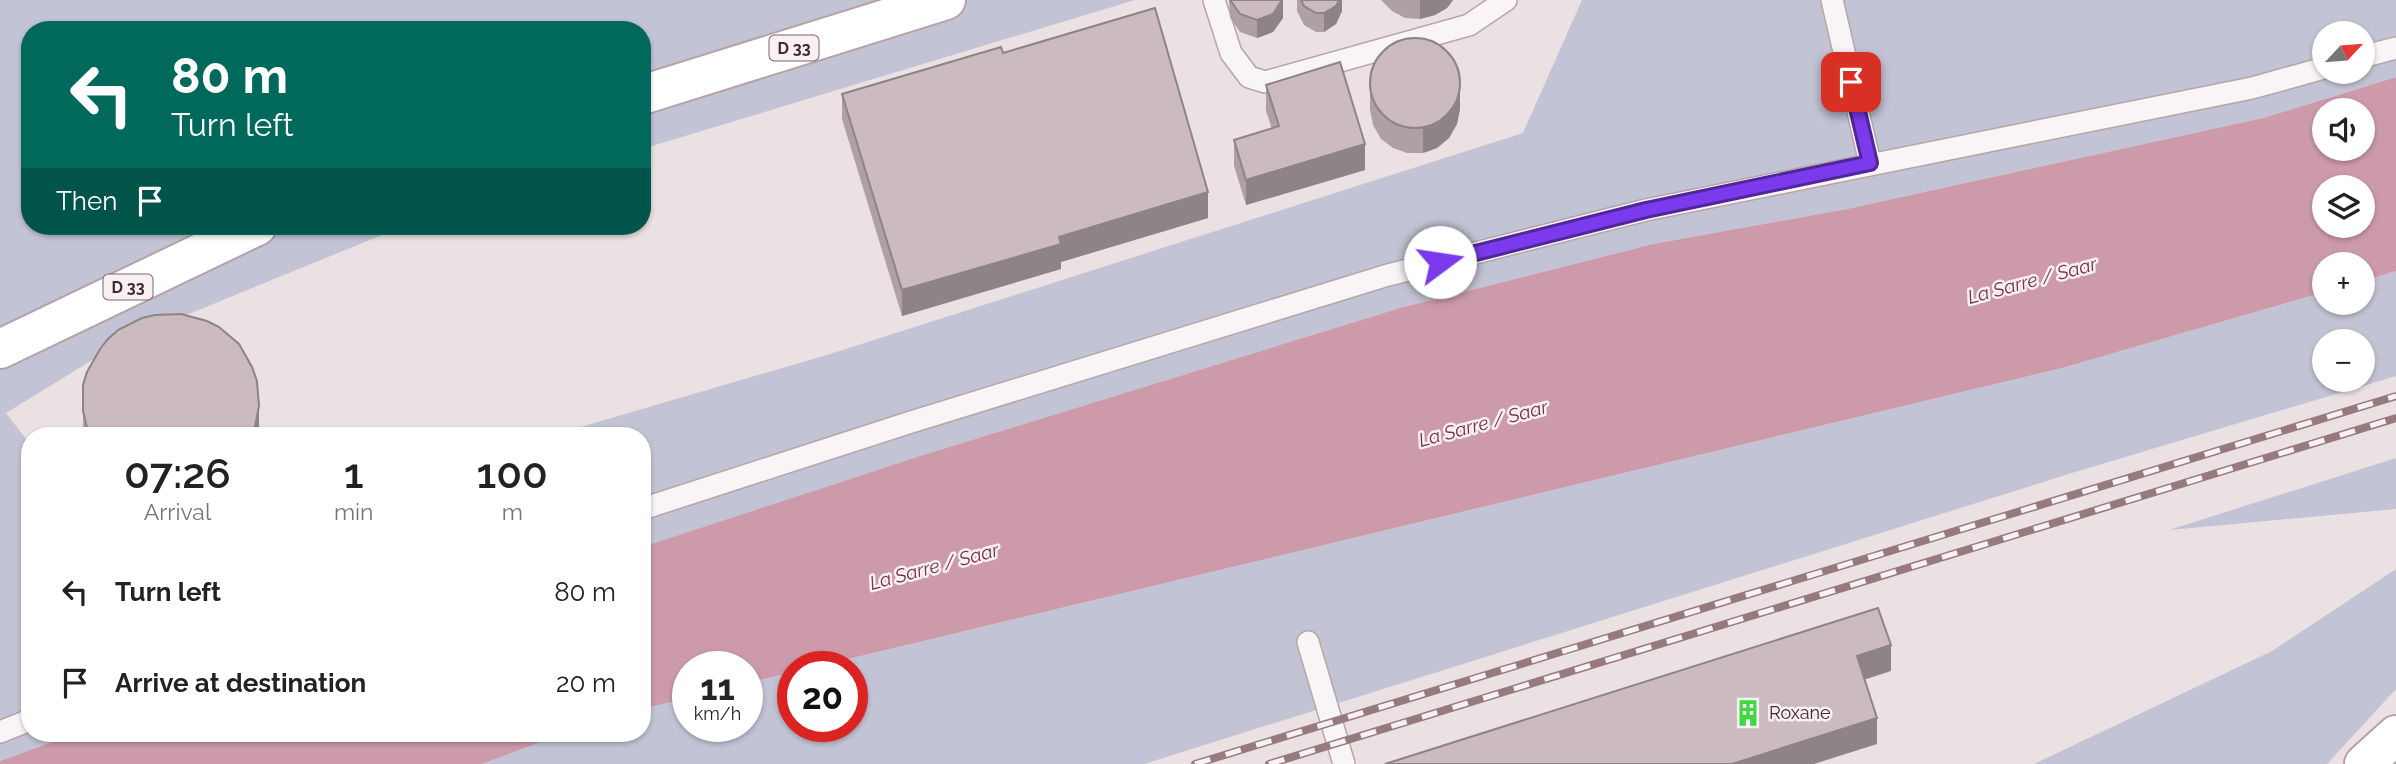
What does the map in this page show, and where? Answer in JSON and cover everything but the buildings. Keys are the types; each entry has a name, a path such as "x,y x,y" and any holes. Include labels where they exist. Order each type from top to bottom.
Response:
{"main road":[{"name":"D 33","path":"651,92 946,0"},
{"name":"D 33","path":"0,349 238,235"},
{"path":"2364,764 2396,735"}],"lane":[{"path":"1214,0 1231,53 1249,77 1265,82 1469,25 1506,0"},
{"path":"1832,0 1870,163"},
{"path":"2375,54 2396,48"},
{"path":"651,506 908,423 1388,275 1646,210 2252,88 2312,71"},
{"path":"1308,642 1344,764"},
{"path":"0,732 21,724"}],"shaded area":[{"path":"0,0 1135,0 651,146 651,21 21,21 21,235 382,235 125,340 6,413 21,432 21,742 52,742 0,761"},
{"path":"1582,0 2396,0 2396,77 2375,83 2375,21 2312,21 2312,84 2373,84 2328,98 2312,98 2312,103 2263,118 1847,209 1653,244 1400,308 920,456 651,544 651,427 581,427 830,354 1523,133"},
{"path":"2396,271 2396,376 2375,382 2375,329 2312,329 2312,392 2343,392 2072,473 1144,764 482,764 541,742 651,742 651,707 672,702 672,742 763,742 763,679 777,676 777,742 868,742 868,654 2062,368 2312,295 2312,315 2375,315 2375,277"},
{"path":"2396,458 2396,509 2169,530"},
{"path":"2396,569 2396,689 2327,764 2034,764 2272,651"}],"water":[{"name":"La Sarre / Saar","path":"2396,77 2396,271 2375,277 2375,252 2312,252 2312,295 2062,368 868,654 868,651 777,651 777,676 763,679 763,651 672,651 672,702 651,707 651,544 920,456 1400,308 1653,244 1847,209 2263,118 2312,103 2312,161 2375,161 2375,98 2328,98"},
{"path":"52,742 541,742 482,764 0,764 0,761"}],"railway":[{"path":"1195,764 2396,396"},
{"path":"1269,764 2396,418"}],"place":[{"name":"Roxane","path":"1748,713"}],"route":[{"path":"1440,262 1646,210 1870,163 1851,82"}]}
